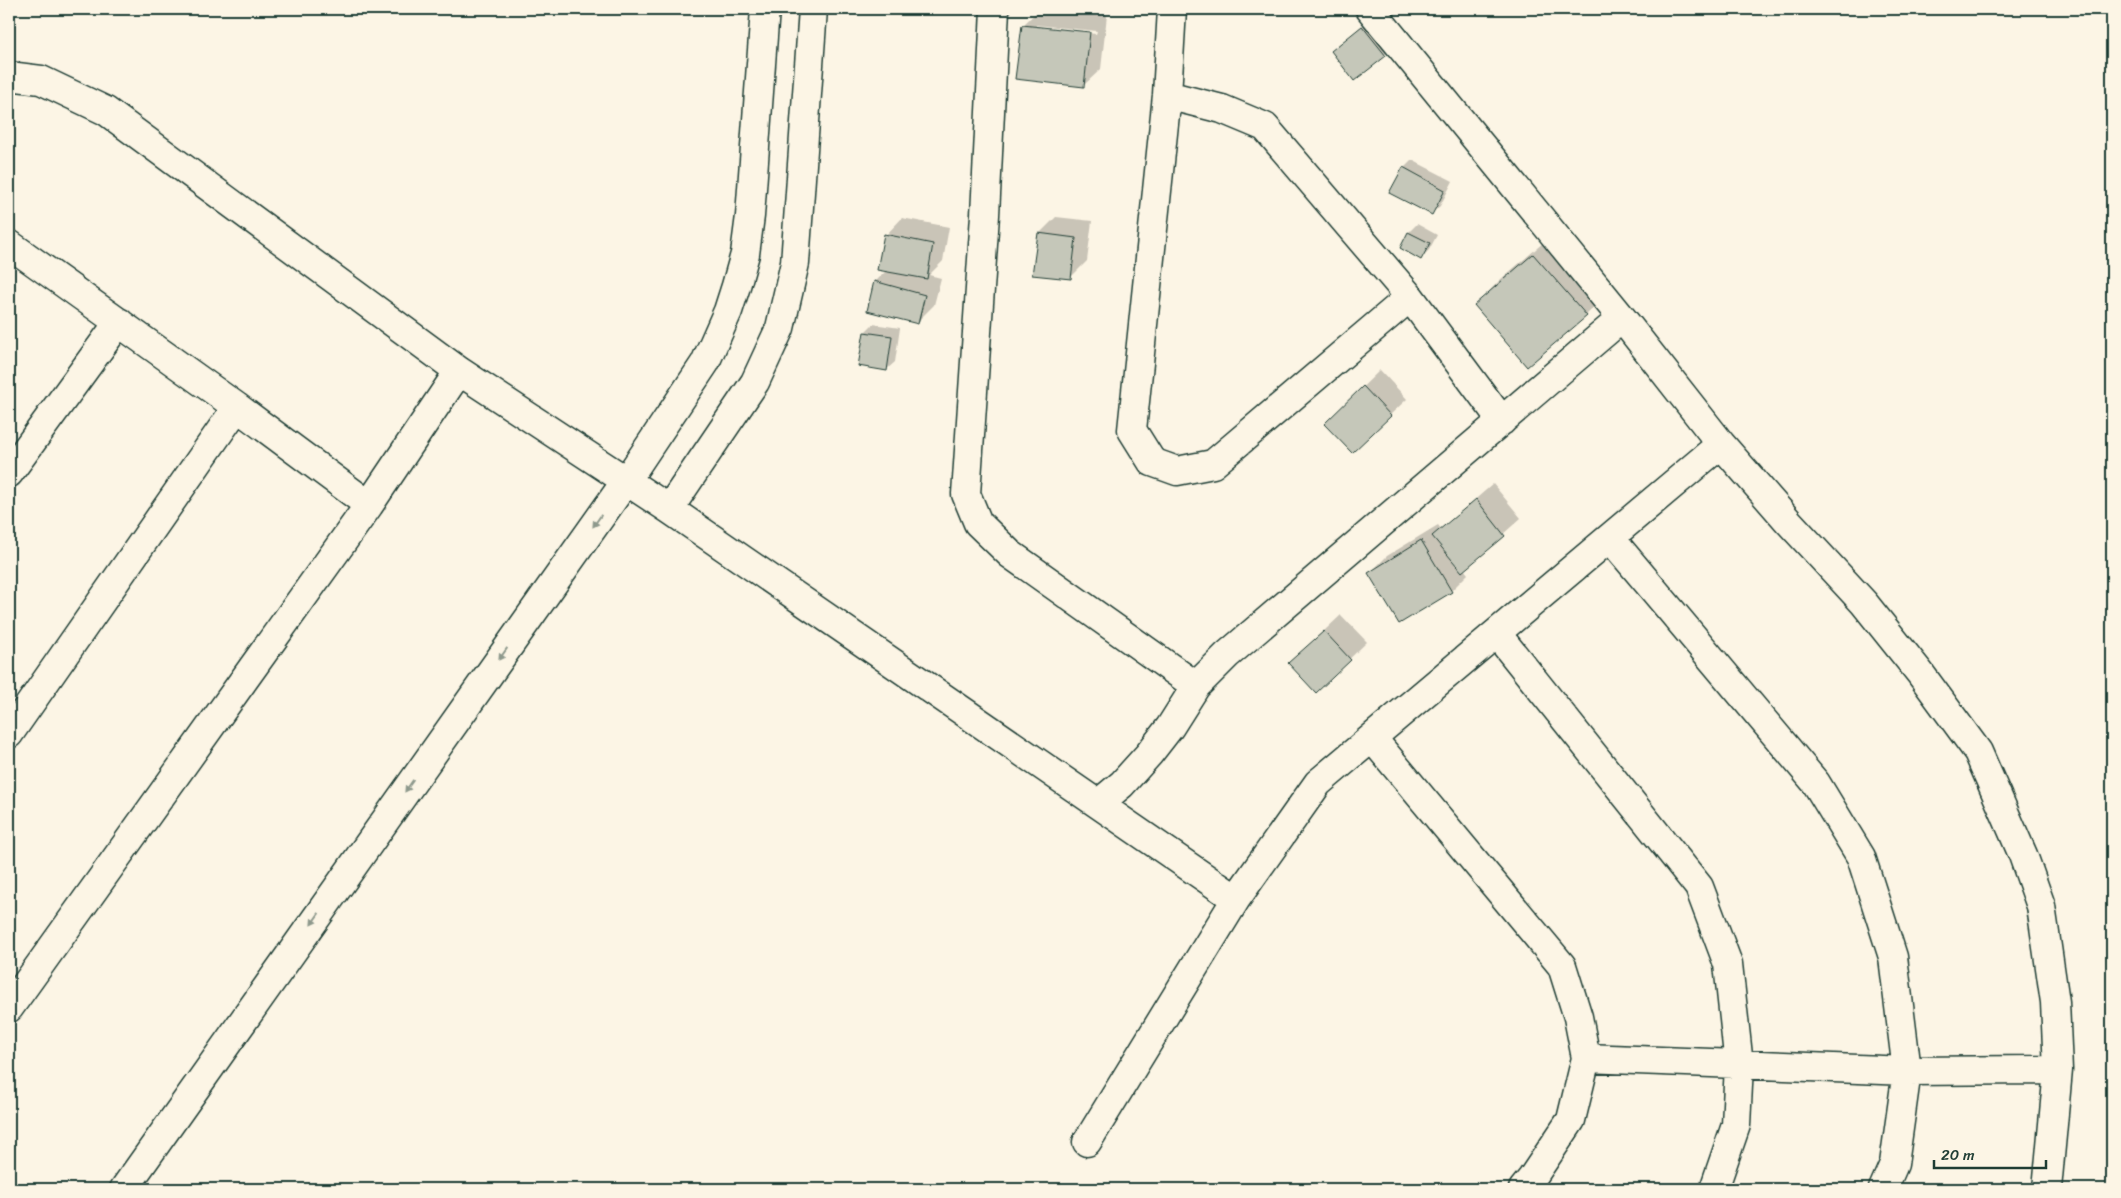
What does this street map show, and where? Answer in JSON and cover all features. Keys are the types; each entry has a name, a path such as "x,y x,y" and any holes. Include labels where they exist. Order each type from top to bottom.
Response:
{"street":[{"path":"124,1189 626,482 705,363 728,311 745,254 750,216 765,9"},
{"path":"669,509 755,382 780,328 795,263 813,9"},
{"path":"995,9 985,215 966,494 978,523 1010,554 1196,686"},
{"path":"1172,9 1167,95 1132,430 1152,462 1178,471 1213,464 1410,297"},
{"path":"1370,9 1622,318 1721,444 1788,522 1864,603 1920,673 1978,752 2023,855 2040,906 2054,1002 2058,1070 2047,1189"},
{"path":"9,76 41,80 106,111 459,371 669,509 1236,899"},
{"path":"1167,95 1222,109 1265,127 1410,297 1502,421"},
{"path":"9,244 237,407 369,505"},
{"path":"1098,804 1122,784 1149,754 1170,727 1196,686 1227,655 1622,318"},
{"path":"9,473 119,322"},
{"path":"9,1008 369,505 459,371"},
{"path":"9,734 237,407"},
{"path":"1087,1142 1236,899 1318,783 1721,444"},
{"path":"1610,539 1816,784 1861,857 1893,957 1907,1070 1894,1164 1883,1189"},
{"path":"1497,634 1699,887 1728,964 1739,1065 1736,1125 1714,1189"},
{"path":"1372,738 1562,966 1578,1017 1586,1058 1571,1120 1523,1189"},
{"path":"1586,1058 1907,1070 2058,1070"}],"building":[{"path":"1022,25 1090,32 1084,87 1015,79"},
{"path":"1362,26 1386,56 1354,81 1331,51"},
{"path":"1403,167 1445,190 1432,215 1389,193"},
{"path":"1408,232 1430,243 1421,260 1400,248"},
{"path":"1038,233 1076,238 1071,279 1032,275"},
{"path":"884,234 933,244 927,279 877,270"},
{"path":"1533,254 1587,316 1527,367 1474,305"},
{"path":"874,281 925,295 918,324 867,311"},
{"path":"864,332 892,336 887,371 858,366"},
{"path":"1363,386 1391,416 1352,453 1324,424"},
{"path":"1476,499 1505,536 1462,572 1432,536"},
{"path":"1421,540 1452,592 1399,624 1368,573"},
{"path":"1324,631 1351,660 1316,693 1288,663"}]}
